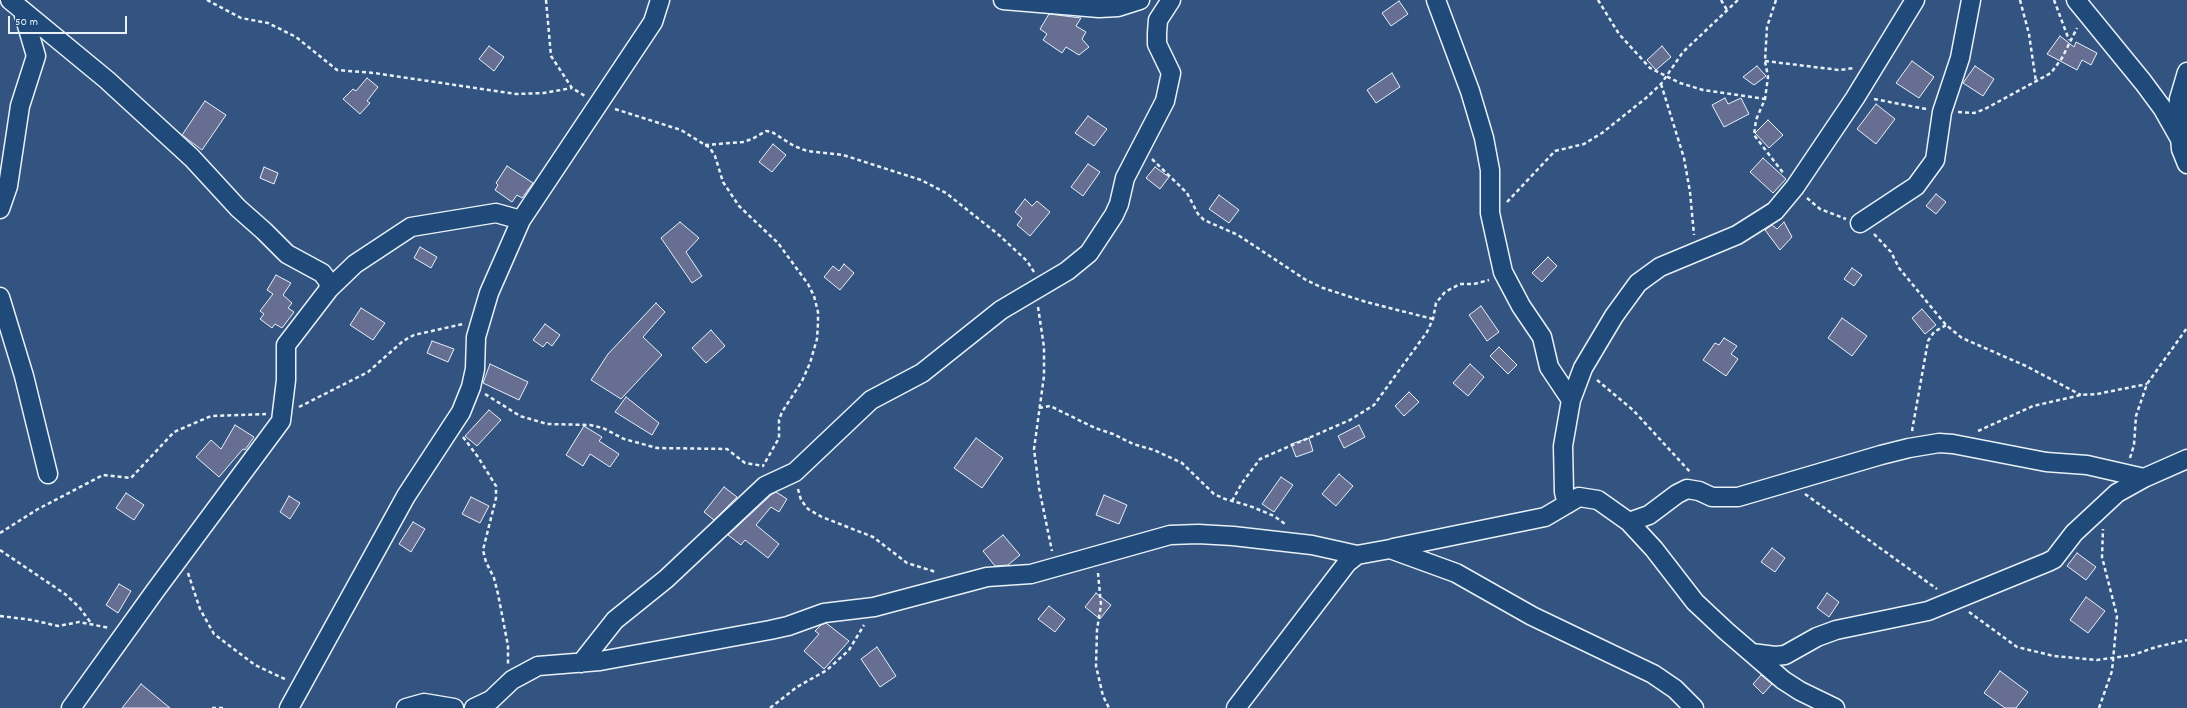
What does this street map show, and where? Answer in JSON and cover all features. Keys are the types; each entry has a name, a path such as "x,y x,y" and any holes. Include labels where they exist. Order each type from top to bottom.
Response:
{"street":[{"path":"1004,0 1104,8 1125,5 1140,0"},
{"path":"581,663 615,620 661,583 764,486 795,472 871,400 922,373 1002,310 1079,263 1100,238 1114,215 1119,204 1125,178 1165,101 1171,73 1157,44 1157,33 1158,20 1171,0"},
{"path":"1436,0 1470,91 1484,138 1490,170 1490,213 1503,272 1521,306 1542,337 1549,367 1571,400"},
{"path":"1567,504 1564,492 1563,446 1571,400 1583,368 1614,316 1638,284 1660,267 1696,254 1737,235 1775,211 1795,187 1855,98 1915,0"},
{"path":"1860,223 1916,186 1927,173 1935,160 1942,112 1960,58 1971,0"},
{"path":"289,708 406,496 461,412 471,387 475,369 476,337 489,293 521,220 653,22 664,2"},
{"path":"0,209 8,186 20,106 36,56 16,6"},
{"path":"16,6 112,84 192,158 238,208 287,254 322,272 328,281 329,289"},
{"path":"2082,6 2105,33 2163,109 2180,139"},
{"path":"2187,72 2179,99 2181,148 2187,164"},
{"path":"71,708 183,553 273,433 283,414 286,345 329,289 355,264 410,227 496,213 521,220"},
{"path":"0,297 24,376 48,474"},
{"path":"1629,522 1649,515 1677,494 1687,489 1723,499 1738,497 1787,484 1844,465 1908,448 1939,443 1953,444 2035,460 2108,469 2136,476"},
{"path":"1752,653 1775,656 1785,655 1817,636 1836,630 1928,611 2054,559 2074,533 2136,476 2187,459"},
{"path":"474,708 491,700 508,683 538,666 581,663 770,630 788,626 824,613 874,607 986,577 1024,575 1170,535 1198,534 1312,545 1357,555 1545,517 1579,497 1598,500 1629,522 1654,549 1695,602 1783,680 1800,691 1835,708"},
{"path":"1390,549 1456,573 1532,616 1653,674 1675,689 1694,708"},
{"path":"1236,708 1347,563 1357,555"},
{"path":"406,708 424,703 454,708"}],"path":[{"path":"207,0 241,18 268,23 296,37 337,70 374,72 516,94 544,93 572,88"},
{"path":"546,0 551,56 572,88 598,104 681,130 705,145 716,156 723,182 739,206 778,243 808,284 814,296 818,312 817,339 810,363 802,381 782,412 779,420 779,438 762,466"},
{"path":"1598,0 1619,34 1650,68 1680,83 1703,90 1765,99"},
{"path":"1721,0 1727,10"},
{"path":"1490,213 1511,199 1555,151 1584,144 1602,133 1661,84 1683,52 1738,0"},
{"path":"1776,0 1767,27 1765,61 1768,77 1765,99 1756,120 1754,135 1771,159 1795,187 1820,209 1830,214 1860,223 1891,252 1899,268 1946,325 1962,338 2026,366 2081,395"},
{"path":"2020,0 2029,34 2036,82"},
{"path":"2054,0 2070,41"},
{"path":"1855,98 1879,99 1942,112 1974,113 2051,73 2062,58 2070,41 2082,6"},
{"path":"1765,61 1839,70 1875,66"},
{"path":"1661,84 1684,158 1690,192 1696,254"},
{"path":"705,145 743,142 766,131 772,132 794,146 807,151 843,155 934,186 999,235 1027,261 1034,272 1039,288 1038,312 1044,347 1044,376 1034,449 1039,488 1055,567"},
{"path":"1140,148 1187,193 1198,214 1204,220 1238,235 1306,280 1323,288 1366,302 1433,319"},
{"path":"1232,501 1242,483 1260,459 1350,420 1374,405 1405,365 1427,332 1433,319 1436,303 1445,292 1460,284 1482,282 1503,272"},
{"path":"0,533 38,509 103,475 131,478 174,432 211,416 283,414 368,372 403,341 414,335 447,329 481,319"},
{"path":"1908,448 1928,341 1934,332 1946,325"},
{"path":"2136,476 2134,445 2136,416 2147,384 2187,328"},
{"path":"1583,368 1633,410 1668,445 1692,474"},
{"path":"1976,432 2033,406 2081,395 2097,394 2147,384"},
{"path":"471,387 520,416 540,422 590,425 603,428 624,439 657,448 727,449 746,463 769,467"},
{"path":"1039,408 1050,406 1095,428 1182,462 1214,494 1274,516 1290,529"},
{"path":"461,412 465,422 462,435 496,486 496,498 483,550 486,562 494,578 508,646 508,683"},
{"path":"795,472 801,500 808,509 822,517 873,537 907,564 931,572 943,573"},
{"path":"1787,484 1816,501 2017,647 2054,656 2097,660 2134,655 2156,646 2187,640"},
{"path":"2099,708 2112,671 2117,616 2102,557 2104,524"},
{"path":"0,550 65,594 79,606 92,623"},
{"path":"183,553 200,610 214,634 255,665 286,680 302,684"},
{"path":"1097,554 1101,605 1096,637 1096,666 1103,696 1109,708"},
{"path":"770,708 797,687 827,670 849,650 874,607"},
{"path":"0,616 32,620 58,626 79,622 92,623 126,632"},
{"path":"212,708 226,708"}],"building":[{"path":"1399,1 1408,14 1391,26 1382,13"},
{"path":"1049,14 1081,18 1076,26 1086,32 1082,39 1089,47 1079,55 1066,47 1062,53 1043,40 1047,34 1040,29"},
{"path":"2060,36 2074,47 2076,42 2097,53 2091,65 2082,60 2077,70 2047,54"},
{"path":"489,46 504,57 494,71 479,59"},
{"path":"1662,46 1671,57 1656,70 1647,60"},
{"path":"1912,61 1934,77 1919,98 1896,83"},
{"path":"1757,66 1766,76 1754,85 1743,77"},
{"path":"1975,66 1994,79 1983,96 1963,83"},
{"path":"1392,73 1400,87 1376,103 1367,90"},
{"path":"367,78 378,87 367,101 370,103 360,114 343,99 353,89 356,91"},
{"path":"1725,98 1728,104 1741,98 1749,114 1724,127 1712,105"},
{"path":"205,101 226,115 202,150 182,135"},
{"path":"1876,104 1895,119 1876,144 1857,129"},
{"path":"1088,116 1107,129 1094,146 1075,133"},
{"path":"1768,120 1783,135 1769,148 1755,133"},
{"path":"773,144 786,155 772,172 759,162"},
{"path":"1763,158 1786,179 1773,193 1750,172"},
{"path":"1088,164 1100,172 1083,196 1071,187"},
{"path":"507,166 533,183 522,198 517,195 512,202 495,190 498,185 496,183"},
{"path":"264,167 278,173 274,184 260,178"},
{"path":"1155,167 1169,177 1160,189 1146,178"},
{"path":"1936,194 1946,202 1936,214 1926,206"},
{"path":"1219,195 1239,210 1229,223 1209,209"},
{"path":"1025,199 1032,206 1037,201 1050,212 1030,236 1017,225 1022,218 1015,212"},
{"path":"680,222 699,238 686,252 702,276 692,283 661,238"},
{"path":"1784,222 1792,237 1780,250 1765,230 1772,225 1777,229"},
{"path":"420,247 437,257 431,268 414,258"},
{"path":"1548,257 1557,266 1542,282 1532,273"},
{"path":"844,264 854,273 840,290 824,277 833,266 839,271"},
{"path":"1852,268 1862,275 1854,286 1844,279"},
{"path":"276,275 291,283 283,295 292,303 288,308 294,312 282,328 275,324 272,328 260,319 264,314 260,311 273,294 267,290"},
{"path":"656,303 665,312 643,337 662,355 621,399 591,380 608,354"},
{"path":"1481,306 1499,332 1487,341 1469,315"},
{"path":"361,308 385,323 373,340 350,325"},
{"path":"1922,309 1936,325 1925,334 1912,318"},
{"path":"1842,318 1867,336 1852,356 1828,338"},
{"path":"545,324 560,335 552,346 547,342 543,347 533,340"},
{"path":"711,330 725,346 706,363 692,348"},
{"path":"1724,338 1737,346 1731,354 1738,359 1726,376 1703,360 1715,343 1719,345"},
{"path":"432,341 454,349 448,362 427,353"},
{"path":"1499,347 1517,365 1508,374 1490,356"},
{"path":"490,364 528,382 519,400 483,383"},
{"path":"1470,364 1484,377 1468,396 1453,383"},
{"path":"1409,392 1419,402 1404,416 1395,406"},
{"path":"626,397 659,423 652,435 615,412"},
{"path":"489,410 501,420 477,446 465,436"},
{"path":"235,425 254,437 245,450 243,449 219,477 196,457 211,440 221,449"},
{"path":"1359,425 1365,437 1344,448 1338,436"},
{"path":"584,426 602,437 599,441 619,454 610,467 590,454 583,466 566,455"},
{"path":"976,438 1003,458 982,488 954,468"},
{"path":"1309,438 1313,451 1296,457 1291,444"},
{"path":"1339,474 1353,486 1336,506 1322,494"},
{"path":"1281,477 1293,485 1274,512 1262,504"},
{"path":"724,487 737,497 714,520 704,512"},
{"path":"776,492 787,499 779,512 771,507 756,525 779,544 768,558 745,540 741,545 728,535"},
{"path":"126,493 144,505 134,520 116,508"},
{"path":"1104,495 1127,505 1119,524 1096,515"},
{"path":"289,496 300,503 290,519 280,512"},
{"path":"471,497 489,506 480,523 462,514"},
{"path":"413,522 425,529 411,552 399,544"},
{"path":"1003,535 1020,555 1008,565 995,566 983,551"},
{"path":"1772,548 1785,558 1775,572 1761,562"},
{"path":"2077,553 2096,567 2086,580 2067,566"},
{"path":"119,584 131,591 118,613 106,605"},
{"path":"1096,593 1111,605 1100,619 1085,607"},
{"path":"1827,593 1839,602 1829,617 1817,608"},
{"path":"2086,597 2105,611 2088,633 2070,620"},
{"path":"1049,606 1065,619 1055,632 1038,619"},
{"path":"826,623 849,641 824,669 804,651 819,634 815,631 821,625"},
{"path":"877,647 896,676 880,687 861,659"},
{"path":"2000,671 2028,692 2016,708 2005,708 1984,693"},
{"path":"1761,675 1772,684 1763,694 1753,684"},
{"path":"141,684 170,708 122,708"}]}
